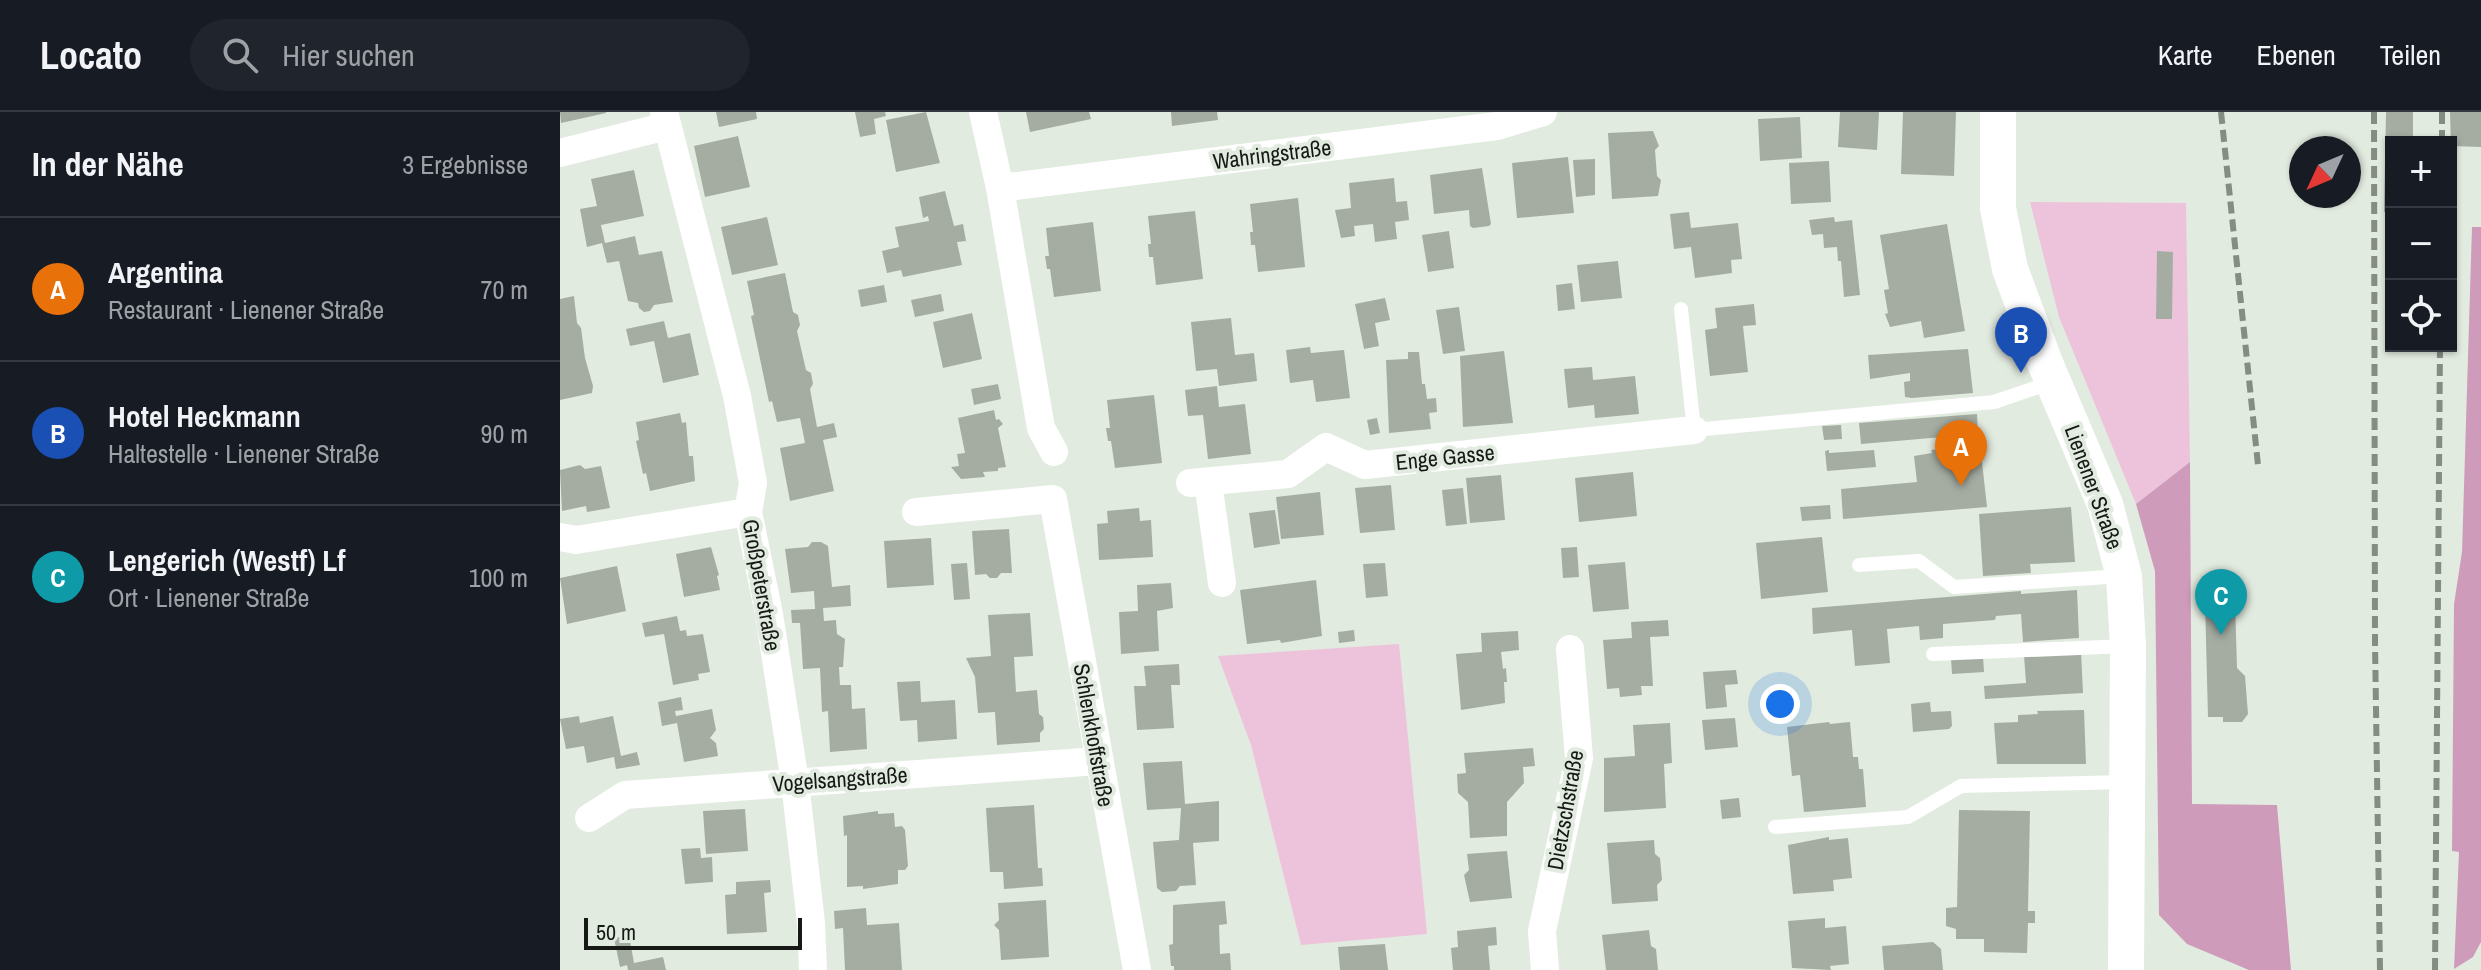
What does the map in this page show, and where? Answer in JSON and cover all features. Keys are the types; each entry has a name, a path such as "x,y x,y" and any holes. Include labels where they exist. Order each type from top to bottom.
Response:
{"street":[{"path":"983,112 1000,188 1041,428 1054,452"},
{"name":"Wahringstraße","path":"1000,188 1497,126 1543,112"},
{"name":"Lienener Straße","path":"1998,112 1998,208 2010,269 2053,382 2105,504 2124,576 2128,646 2126,970"},
{"path":"560,153 666,119"},
{"name":"Großpeterstraße","path":"666,119 737,396 753,483 748,512 769,614 795,782 811,923 813,970"},
{"name":"Enge Gasse","path":"1222,583 1199,483 1288,474 1326,447 1365,465 1694,430"},
{"name":"Schlenkhoffstraße","path":"916,512 1053,499 1137,970"},
{"path":"560,537 576,540 748,512"},
{"name":"Dietzschstraße","path":"1545,970 1542,931 1579,758 1570,649"},
{"name":"Vogelsangstraße","path":"589,818 625,795 1098,761"}],"lane":[{"path":"1681,309 1694,430"},
{"name":"Enge Gasse","path":"1694,430 1994,402 2053,382"},
{"path":"1859,565 1919,561 1954,587 2124,576"},
{"path":"1933,654 2128,646"},
{"path":"1775,827 1908,817 1961,786 2126,782"}],"shaded area":[{"path":"2030,202 2186,203 2190,462 2136,504 2059,317"},
{"path":"2472,227 2481,227 2481,942 2473,957 2454,969 2459,852 2452,851 2454,604 2462,552"},
{"path":"2190,462 2192,804 2277,805 2291,970 2249,970 2187,944 2159,915 2155,571 2136,504"},
{"path":"1399,644 1427,934 1301,945 1251,745 1218,656"}],"building":[{"path":"560,112 606,112 606,113 561,123"},
{"path":"716,112 756,112 757,119 719,127"},
{"path":"855,112 885,112 886,116 874,119 876,134 860,137"},
{"path":"926,112 940,163 896,172 886,120"},
{"path":"1026,112 1089,112 1091,119 1030,132"},
{"path":"1171,112 1217,112 1218,120 1172,126"},
{"path":"1840,112 1879,112 1877,150 1838,147"},
{"path":"1903,112 1956,112 1954,176 1901,174"},
{"path":"2386,112 2413,112 2413,136 2386,136"},
{"path":"2450,112 2481,112 2481,147 2457,146 2457,136 2451,136"},
{"path":"1800,117 1802,158 1760,161 1758,119"},
{"path":"1653,131 1659,146 1655,150 1657,176 1661,180 1658,196 1612,199 1608,133"},
{"path":"738,136 750,187 705,197 694,146"},
{"path":"1568,157 1574,213 1517,218 1512,163"},
{"path":"1595,159 1595,195 1576,197 1573,160"},
{"path":"1829,161 1831,202 1791,204 1789,163"},
{"path":"1482,168 1489,226 1470,226 1469,210 1434,214 1430,175"},
{"path":"634,170 644,216 601,225 605,243 635,236 639,255 662,251 673,302 654,305 650,311 644,312 638,303 628,301 619,261 607,263 602,243 587,247 580,209 597,206 591,179"},
{"path":"1394,178 1396,202 1407,201 1409,220 1395,222 1397,239 1375,242 1373,224 1354,226 1355,236 1341,238 1335,210 1351,208 1349,183"},
{"path":"945,191 954,226 963,224 966,241 957,242 962,265 903,277 901,270 887,273 882,251 899,247 895,227 929,221 928,216 923,218 919,197"},
{"path":"1298,198 1305,267 1258,272 1255,245 1251,245 1250,204"},
{"path":"1195,211 1203,279 1156,285 1153,257 1149,257 1148,216"},
{"path":"1689,212 1691,228 1738,223 1742,259 1731,260 1732,273 1695,278 1691,247 1674,249 1670,214"},
{"path":"767,217 778,265 732,275 721,227"},
{"path":"1834,217 1835,222 1852,220 1860,295 1844,297 1837,247 1824,248 1823,234 1812,235 1809,220"},
{"path":"1093,222 1101,291 1054,297 1045,256 1049,256 1046,228"},
{"path":"1947,224 1965,331 1924,338 1921,321 1890,327 1885,314 1888,313 1884,290 1889,289 1880,235"},
{"path":"1449,231 1454,268 1428,272 1422,235"},
{"path":"2157,251 2173,252 2172,319 2156,319"},
{"path":"1618,261 1622,298 1581,302 1577,265"},
{"path":"785,273 793,312 798,315 800,325 797,331 806,370 811,373 813,384 810,389 817,427 834,423 837,437 823,440 834,491 790,501 780,448 805,443 800,418 777,422 772,401 769,402 747,281"},
{"path":"1572,283 1575,309 1558,311 1556,285"},
{"path":"884,285 887,302 861,307 858,290"},
{"path":"941,294 944,311 915,317 911,300"},
{"path":"574,296 577,323 581,328 593,386 592,393 560,400 560,299"},
{"path":"1385,298 1390,320 1375,323 1379,346 1364,349 1355,304"},
{"path":"1754,304 1756,325 1743,326 1748,372 1710,376 1705,330 1717,328 1715,308"},
{"path":"1459,307 1465,351 1443,354 1436,310"},
{"path":"972,313 982,359 943,368 933,322"},
{"path":"1231,318 1235,355 1254,353 1257,381 1219,386 1217,369 1196,371 1191,322"},
{"path":"664,321 668,338 690,333 699,375 663,383 654,341 630,346 626,329"},
{"path":"1310,347 1311,353 1344,350 1350,398 1316,402 1313,380 1290,383 1286,350"},
{"path":"1968,349 1973,393 1912,398 1905,397 1904,382 1910,381 1910,373 1870,379 1868,355"},
{"path":"1504,351 1513,423 1463,427 1460,356"},
{"path":"1408,352 1419,352 1422,384 1425,384 1427,399 1436,398 1437,412 1429,413 1431,429 1389,433 1386,360 1408,359"},
{"path":"1592,367 1593,380 1635,376 1639,414 1595,418 1594,405 1568,408 1564,369"},
{"path":"998,384 1001,399 974,405 971,389"},
{"path":"1217,386 1219,407 1245,404 1251,454 1208,459 1203,415 1188,416 1185,390"},
{"path":"1154,395 1162,463 1115,468 1106,428 1110,428 1107,400"},
{"path":"994,410 996,420 1003,424 998,428 1006,467 983,472 985,477 961,479 951,467 959,466 957,454 965,453 958,418"},
{"path":"680,413 682,423 686,422 695,481 650,491 636,441 639,440 636,422"},
{"path":"1977,414 1978,434 1861,444 1859,423"},
{"path":"1377,418 1380,433 1370,435 1367,420"},
{"path":"1841,425 1842,439 1824,440 1822,426"},
{"path":"1980,444 1987,507 1843,519 1841,489 1917,482 1914,456 1932,453 1931,450"},
{"path":"1829,450 1829,453 1874,450 1876,467 1827,471 1825,451"},
{"path":"580,465 585,469 601,466 610,508 587,512 586,506 562,511 560,470"},
{"path":"1633,472 1637,516 1579,522 1575,478"},
{"path":"1501,475 1505,520 1470,523 1466,478"},
{"path":"1391,485 1395,530 1360,533 1355,488"},
{"path":"1463,488 1467,524 1446,526 1442,490"},
{"path":"1320,492 1324,535 1281,539 1276,497"},
{"path":"1830,505 1831,519 1802,521 1800,507"},
{"path":"2071,507 2075,562 2030,564 2031,573 1983,576 1979,514"},
{"path":"1139,508 1140,521 1151,520 1153,557 1099,560 1097,524 1108,523 1107,511"},
{"path":"1275,510 1280,544 1254,548 1249,513"},
{"path":"1009,529 1012,573 1001,573 997,578 986,574 975,575 972,531"},
{"path":"1822,537 1828,592 1761,599 1756,543"},
{"path":"931,538 934,585 887,588 884,541"},
{"path":"812,542 828,546 832,587 850,585 851,606 823,608 824,621 836,620 837,634 845,639 843,667 839,667 840,685 851,685 852,709 865,708 867,749 830,752 828,711 822,712 820,668 803,669 800,623 792,623 791,610 815,609 814,591 791,593 785,549 808,547"},
{"path":"711,547 720,590 684,597 676,554"},
{"path":"1577,547 1579,577 1563,578 1561,548"},
{"path":"1625,562 1629,609 1593,612 1588,565"},
{"path":"967,563 970,599 954,600 951,564"},
{"path":"1385,563 1388,596 1366,598 1363,564"},
{"path":"617,566 626,611 567,624 560,578"},
{"path":"1316,580 1322,636 1281,643 1280,640 1247,644 1240,590"},
{"path":"1171,583 1173,608 1157,611 1159,651 1121,654 1119,612 1138,611 1137,585"},
{"path":"2077,590 2079,638 2023,642 2021,614 1996,616 1995,620 1943,624 1943,638 1920,640 1919,626 1887,629 1890,663 1855,666 1852,630 1813,634 1812,608 2021,591 2021,594"},
{"path":"2205,601 2235,601 2237,668 2245,676 2248,714 2242,722 2223,722 2223,717 2208,717"},
{"path":"1030,613 1033,656 1014,657 1016,692 1037,690 1044,729 1040,733 1040,742 997,745 995,712 978,713 975,677 966,658 991,656 988,615"},
{"path":"677,616 680,631 686,630 687,636 703,634 710,672 698,674 699,680 673,685 664,634 645,637 642,623"},
{"path":"1668,620 1669,636 1650,637 1653,686 1641,686 1642,695 1620,697 1619,688 1607,689 1603,640 1632,638 1631,622"},
{"path":"1354,630 1355,641 1339,643 1338,632"},
{"path":"1518,631 1519,650 1501,652 1503,669 1506,668 1505,703 1461,710 1456,654 1482,652 1481,633"},
{"path":"2081,652 2083,693 1985,699 1984,686 2026,683 2024,655"},
{"path":"1983,656 1984,672 1952,674 1951,658"},
{"path":"1179,664 1180,685 1171,685 1174,728 1137,730 1134,686 1146,686 1144,666"},
{"path":"1736,670 1738,684 1725,685 1727,707 1706,709 1703,672"},
{"path":"920,681 921,702 955,700 957,739 918,742 917,720 900,721 897,682"},
{"path":"681,697 683,710 675,711 676,716 712,709 716,730 710,738 716,743 718,756 684,762 677,723 662,726 658,702"},
{"path":"1930,702 1931,712 1951,711 1952,726 1949,729 1913,732 1911,704"},
{"path":"2084,710 2086,764 1997,764 1994,723 2018,722 2018,715 2038,714 2037,711"},
{"path":"579,716 580,723 613,716 621,756 637,752 640,765 616,769 614,757 587,763 584,746 566,749 560,719"},
{"path":"1735,718 1738,747 1705,750 1702,720"},
{"path":"1850,722 1853,757 1858,757 1859,769 1863,769 1866,807 1804,812 1800,775 1792,776 1787,727"},
{"path":"1670,723 1672,763 1664,764 1666,808 1604,812 1604,758 1635,756 1633,725"},
{"path":"1533,748 1535,766 1523,767 1524,783 1507,802 1507,836 1470,838 1468,802 1458,793 1457,774 1466,773 1464,753"},
{"path":"1182,761 1185,804 1219,801 1219,841 1193,843 1196,885 1162,892 1157,888 1153,842 1179,840 1181,808 1147,810 1143,763"},
{"path":"1739,798 1741,817 1722,819 1720,800"},
{"path":"1034,805 1038,868 1042,868 1043,886 1004,889 1003,872 990,872 986,808"},
{"path":"745,809 748,851 706,854 703,811"},
{"path":"1959,810 2030,811 2028,911 2035,911 2035,923 2028,923 2027,953 1984,952 1984,939 1956,939 1956,929 1946,926 1946,908 1957,907"},
{"path":"878,811 878,814 894,813 895,827 902,826 905,830 908,866 905,870 898,870 898,884 863,889 863,886 847,887 847,835 844,836 843,816"},
{"path":"1829,837 1829,840 1848,838 1852,878 1833,880 1834,891 1793,894 1788,845"},
{"path":"1654,840 1662,880 1657,885 1658,901 1612,904 1607,843"},
{"path":"700,848 701,858 712,857 713,882 685,884 681,849"},
{"path":"1507,851 1512,898 1470,902 1464,875 1469,870 1467,854"},
{"path":"770,880 771,892 764,893 767,932 727,934 725,895 736,894 736,882"},
{"path":"1046,900 1049,957 1001,960 999,930 994,925 999,920 998,903"},
{"path":"1225,901 1227,924 1219,925 1220,954 1230,953 1231,970 1174,970 1169,945 1173,944 1173,905"},
{"path":"866,908 867,925 899,923 902,970 845,970 843,928 835,929 834,911"},
{"path":"1825,918 1825,928 1846,926 1849,964 1830,966 1831,970 1792,968 1788,921"},
{"path":"1496,927 1497,945 1488,946 1490,970 1453,970 1451,948 1458,947 1457,931"},
{"path":"1649,930 1651,946 1656,949 1658,970 1606,970 1602,935"},
{"path":"629,935 634,963 663,957 666,970 628,970 627,965 620,967 614,938"},
{"path":"1933,942 1941,949 1943,970 1884,970 1882,946"},
{"path":"1385,944 1388,970 1340,970 1338,947"}],"railway":[{"path":"2221,112 2258,465"},
{"path":"2374,112 2375,643 2380,970"},
{"path":"2442,112 2442,136"},
{"path":"2435,970 2440,352"}],"place":[{"name":"Hotel Heckmann","path":"2021,373"},
{"name":"Argentina","path":"1961,486"},
{"name":"Lengerich (Westf) Lf","path":"2221,635"}]}
